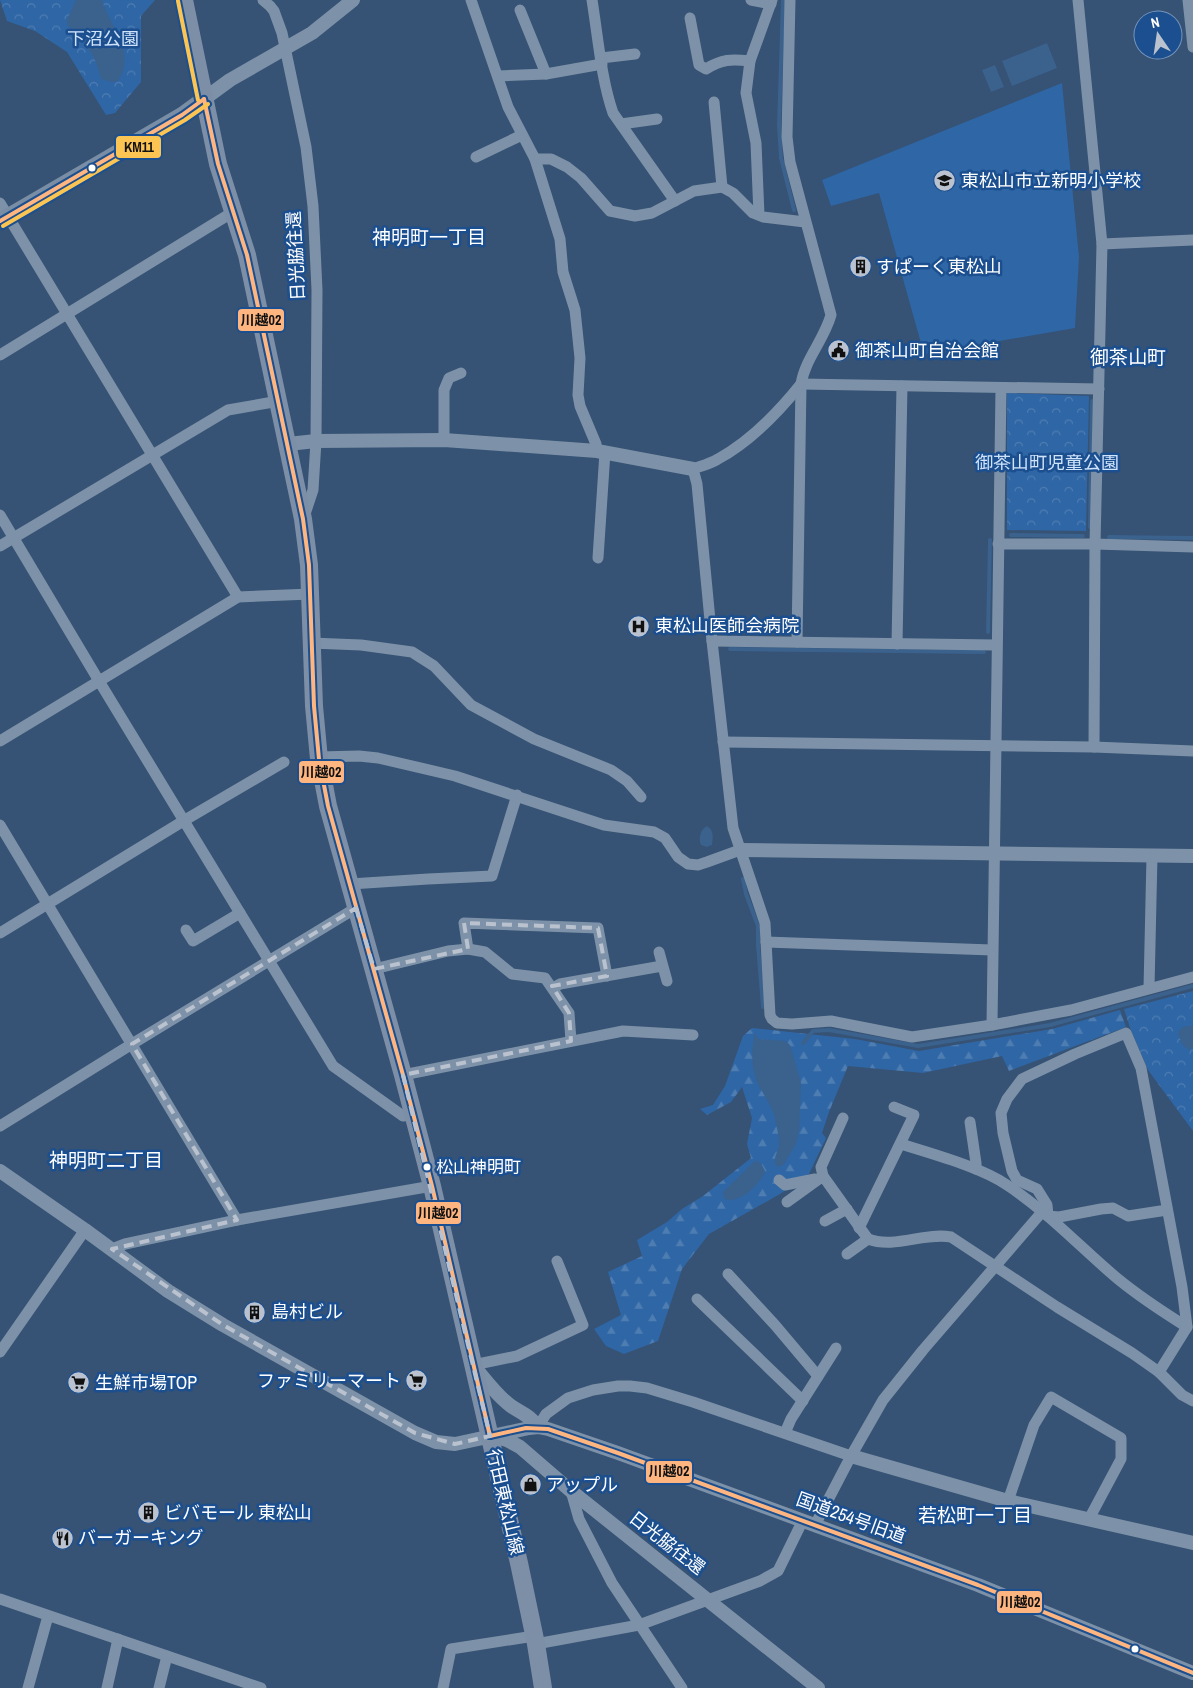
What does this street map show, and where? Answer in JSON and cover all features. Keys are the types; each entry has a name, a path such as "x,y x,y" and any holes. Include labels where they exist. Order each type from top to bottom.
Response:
{"main road":[{"name":"行田東松山線","path":"184,0 218,164 247,254 303,519 311,594 314,706 319,757 328,806 432,1186 490,1436 535,1640 543,1688"},
{"path":"3,213 182,115 204,99"}],"street":[{"name":"日光脇往還","path":"263,0 274,11 282,34 306,147 313,206 317,290 316,441 313,490 303,519"},
{"path":"204,99 230,80 312,33 353,0"},
{"path":"471,0 508,106 535,159 560,239 563,272 575,310 580,358 578,395 580,406 596,444 601,451 598,558"},
{"path":"592,0 613,113 675,202"},
{"path":"751,0 772,2 750,61 746,93 756,142 759,215"},
{"path":"790,0 788,137 790,162 831,315 827,329 803,372 801,384 797,642"},
{"path":"1078,0 1102,244 1095,544 1094,747"},
{"path":"1188,0 1193,47"},
{"path":"520,10 546,74"},
{"path":"690,18 698,65 706,69 718,61 734,59 750,61"},
{"path":"499,76 546,74 635,54"},
{"path":"714,102 722,187"},
{"path":"620,124 657,119"},
{"path":"476,157 522,135"},
{"path":"535,159 551,159 567,167 581,178 610,211 635,216 652,213 694,191 722,187 733,193 753,213 805,222"},
{"path":"0,355 233,212"},
{"path":"3,213 238,597"},
{"path":"1102,244 1193,240"},
{"path":"444,440 444,390 449,378 461,374"},
{"path":"801,384 1099,389"},
{"path":"288,444 316,441 444,440 601,451 693,469 717,460 745,442 779,412 801,384"},
{"path":"897,644 902,386"},
{"path":"992,1026 1001,388"},
{"path":"0,546 228,410 279,401"},
{"path":"693,469 698,484 712,641 733,828 765,923 770,1015 772,1019 792,1024 831,1021 912,1037 992,1026 1071,1010 1193,977"},
{"path":"0,515 333,1066 403,1116 413,1114"},
{"path":"998,544 1193,547"},
{"path":"0,741 238,597 311,594"},
{"path":"712,641 996,645"},
{"path":"312,643 361,645 412,652 434,666 471,705 534,739 611,770 627,780 641,797"},
{"path":"723,742 1094,747 1193,751"},
{"path":"319,757 359,756 378,758 455,776 604,825 654,832 665,838 678,857 688,864 698,865 740,850 1193,856"},
{"path":"0,933 284,762"},
{"path":"350,884 492,876 517,795"},
{"path":"0,825 237,1220"},
{"path":"1149,988 1152,856"},
{"path":"0,1126 356,908"},
{"path":"186,930 193,941 240,913"},
{"path":"468,949 464,922 598,928 607,976"},
{"path":"766,942 992,950"},
{"path":"374,969 448,951 468,949 485,952 512,974 546,978 569,1013 571,1041"},
{"path":"659,952 666,981"},
{"path":"553,988 560,984 662,966"},
{"path":"403,1075 623,1031 693,1034"},
{"path":"443,1688 451,1649 535,1640 639,1625 760,1582 778,1571 883,1400 923,1350 995,1267 1045,1214 1047,1205 1037,1189 1017,1180 1012,1171 1003,1133 1001,1113 1007,1099 1022,1079 1126,1033 1142,1068 1182,1287 1187,1327 1159,1372"},
{"path":"859,1228 914,1115 894,1107"},
{"path":"843,1118 821,1167 821,1177 868,1240"},
{"path":"970,1122 976,1169"},
{"path":"901,1144 976,1169 1006,1184 1045,1214 1118,1279 1150,1304 1187,1327"},
{"name":"国道254号旧道","path":"0,1171 168,1290 223,1325 436,1442 455,1444 538,1427 618,1453 978,1585 1193,1673"},
{"path":"779,1180 785,1186 821,1177"},
{"path":"787,1202 821,1177"},
{"path":"112,1249 125,1244 237,1220 432,1186"},
{"path":"1045,1214 1059,1217 1100,1208 1112,1208 1128,1216 1167,1210"},
{"path":"825,1221 846,1209"},
{"path":"0,1352 85,1230"},
{"path":"847,1254 868,1240 889,1242 910,1241 934,1236 951,1238 1159,1372 1182,1395 1193,1401"},
{"path":"557,1261 583,1325 517,1356 473,1365 498,1394 511,1406 533,1420 538,1427 546,1414 568,1398 593,1390 618,1386 647,1388 850,1456 1008,1501 1193,1543"},
{"path":"728,1274 818,1376"},
{"path":"697,1299 803,1401"},
{"path":"785,1433 791,1419 836,1348"},
{"path":"1008,1501 1034,1425 1051,1397 1121,1438 1121,1459 1089,1518"},
{"name":"日光脇往還","path":"490,1436 507,1440 520,1447 571,1491 818,1688"},
{"path":"571,1491 579,1519 608,1575 682,1688"},
{"path":"0,1599 254,1687"},
{"path":"28,1688 48,1616"},
{"path":"107,1688 118,1639"},
{"path":"159,1688 167,1656"}],"highlighted area":[{"path":"356,908 374,969 468,949 464,923 598,928 607,976 552,986 569,1013 571,1041 403,1075 490,1436 455,1444 415,1433 223,1325 112,1249 237,1220 132,1044"}],"green space":[{"name":"下沼公園","path":"0,0 155,0 141,16 141,82 115,113 106,115 67,52 35,31 7,21"},
{"path":"1062,83 1079,257 1075,328 924,354 879,193 831,206 822,180"},
{"name":"御茶山町児童公園","path":"1007,393 1089,396 1086,531 1007,530"},
{"path":"1193,991 1193,1131 1148,1070 1124,1009"},
{"path":"1120,1010 1126,1027 1009,1071 1002,1056 923,1073 848,1066 822,1133 826,1138 809,1174 780,1194 709,1234 682,1269 658,1341 624,1354 606,1346 594,1329 621,1315 608,1272 642,1256 637,1240 667,1222 751,1158 747,1144 752,1118 742,1087 731,1102 707,1115 700,1109 713,1105 725,1086 743,1036 752,1028 855,1039 919,1051 1052,1029"}],"shaded area":[{"path":"76,0 102,0 120,40 125,60 118,81 112,82 101,79 89,50 68,26 67,20"},
{"path":"1047,43 1057,68 1012,86 1002,61"},
{"path":"995,65 1004,87 991,92 982,70"},
{"path":"707,826 711,830 713,837 712,845 707,847 701,845 700,834"},
{"path":"1193,1026 1193,1047 1189,1050 1182,1044 1178,1033 1184,1027"},
{"path":"755,1033 758,1039 785,1041 790,1045 801,1083 799,1132 796,1144 783,1165 778,1167 775,1164 779,1142 775,1118 756,1080 753,1067 752,1053"},
{"path":"755,1161 762,1165 765,1171 759,1182 742,1197 729,1200 724,1198 723,1192"}],"waterway":[{"path":"783,0 779,125 781,158 794,210"},
{"path":"1090,527 1092,401"},
{"path":"1011,535 1083,536"},
{"path":"1109,537 1193,538"},
{"path":"988,632 990,540"},
{"path":"730,649 984,652"},
{"path":"743,879 746,894 758,926 763,1007"},
{"path":"803,1043 813,1031 829,1030 918,1046 1050,1025 1193,986"}],"transit line":[{"name":"KM11","path":"178,1 198,100"},
{"name":"川越02","path":"204,99 218,164 247,255 303,519 309,565 314,706 319,759 328,806 432,1186 490,1436"},
{"name":"川越02","path":"0,221 182,115 204,99"},
{"name":"KM11","path":"3,226 185,120 208,104"},
{"name":"川越02","path":"490,1436 526,1428 548,1429 978,1585 1193,1673"}],"place":[{"name":"東松山市立新明小学校","path":"945,181"},
{"name":"すぱーく東松山","path":"860,267"},
{"name":"御茶山町自治会館","path":"839,351"},
{"name":"東松山医師会病院","path":"639,626"},
{"name":"松山神明町","path":"427,1167"},
{"name":"島村ビル","path":"255,1312"},
{"name":"ファミリーマート","path":"417,1381"},
{"name":"生鮮市場TOP","path":"79,1383"},
{"name":"アップル","path":"530,1485"},
{"name":"ビバモール 東松山","path":"148,1513"},
{"name":"バーガーキング","path":"62,1538"}],"district":[{"name":"神明町一丁目","path":"429,237"},
{"name":"御茶山町","path":"1128,357"},
{"name":"神明町二丁目","path":"106,1160"},
{"name":"若松町一丁目","path":"975,1515"}]}
